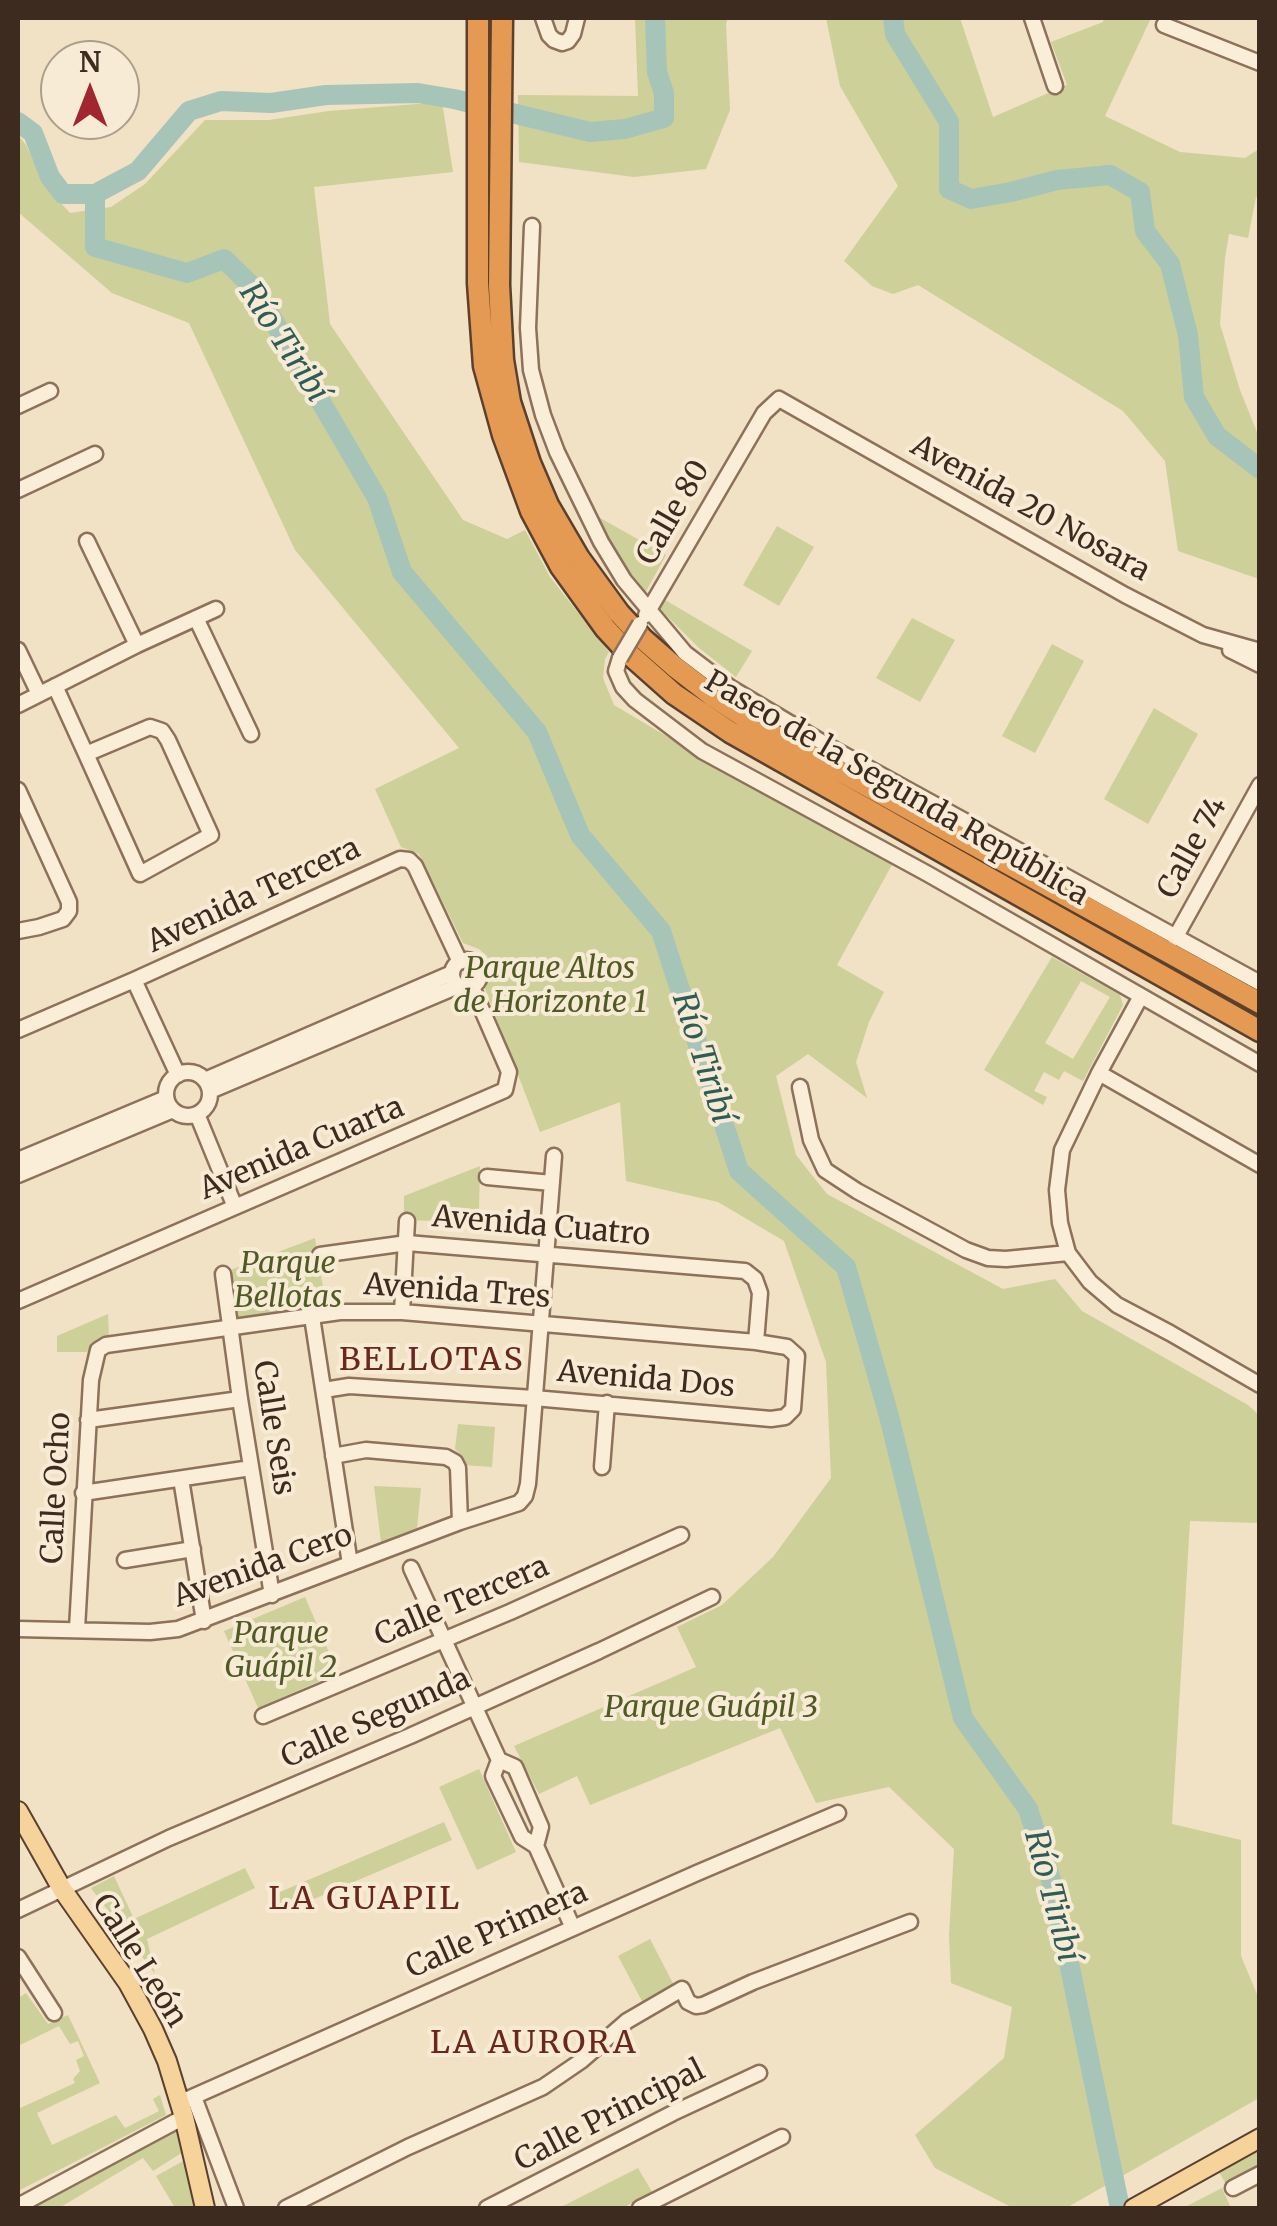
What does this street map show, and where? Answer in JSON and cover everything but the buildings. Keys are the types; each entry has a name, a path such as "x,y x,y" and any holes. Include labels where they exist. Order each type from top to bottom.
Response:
{"highway":[{"name":"Paseo de la Segunda República","path":"478,24 479,324 484,366 520,486 546,541 584,600 629,654 674,694 730,732 1260,1031"},
{"name":"Paseo de la Segunda República","path":"502,24 500,320 510,402 554,517 619,614 675,667 753,723 1260,1003"},
{"path":"1175,938 1172,946 1183,959"}],"main road":[{"name":"Calle León","path":"18,1811 62,1889 128,1984 153,2029 186,2106 204,2208"},
{"path":"1134,2208 1260,2138"}],"street":[{"path":"543,18 549,35 562,42 568,41 577,18"},
{"path":"1032,18 1056,86"},
{"path":"1164,25 1260,63"},
{"path":"532,226 528,328 531,370 543,415 581,505 624,580 686,653 732,688 830,747 1260,983"},
{"path":"18,406 50,391"},
{"name":"Calle 80","path":"779,399 764,414 620,658 616,671 624,687 635,700 702,751 1141,996"},
{"name":"Avenida 20 Nosara","path":"779,399 1051,555 1203,635 1260,651"},
{"path":"18,490 95,454"},
{"path":"87,541 137,645"},
{"path":"18,705 216,609"},
{"path":"196,618 251,734"},
{"path":"1203,635 1260,665"},
{"path":"18,650 39,694"},
{"path":"55,686 140,874 211,835 162,731 150,727 86,754"},
{"name":"Calle 74","path":"1175,938 1260,786"},
{"path":"18,790 68,897 69,911 54,923 18,931"},
{"name":"Avenida Tercera","path":"18,1030 400,859 415,866 461,977"},
{"path":"208,1086 461,977"},
{"name":"Avenida Cuarta","path":"18,1301 505,1090 508,1072 461,977"},
{"path":"134,980 178,1075"},
{"path":"1260,1064 1141,996 1062,1150 1057,1190 1068,1253 1090,1282 1118,1305 1260,1386"},
{"path":"1100,1073 1260,1165"},
{"path":"197,1074 208,1086 210,1101 197,1114 180,1115 169,1104 167,1089 178,1075 197,1074"},
{"path":"800,1087 812,1140 825,1170 857,1191 988,1258 1068,1253"},
{"path":"18,1160 169,1104"},
{"path":"18,1175 169,1104"},
{"path":"197,1114 235,1207"},
{"path":"534,1398 554,1156"},
{"path":"487,1178 552,1183"},
{"path":"402,1312 407,1221"},
{"name":"Avenida Cuatro","path":"320,1255 407,1243 745,1272 755,1279 760,1293 756,1342"},
{"name":"Calle Seis","path":"223,1274 272,1595"},
{"name":"Avenida Tres","path":"98,1350 106,1345 340,1312 402,1312 756,1342"},
{"path":"312,1317 350,1564"},
{"name":"Avenida Dos","path":"324,1390 349,1386 785,1417 793,1409 796,1356 787,1347 756,1342"},
{"name":"Calle Ocho","path":"77,1629 91,1380 98,1350"},
{"name":"Avenida Cero","path":"18,1629 178,1630 460,1522 520,1503 528,1484 534,1398"},
{"path":"88,1420 240,1399"},
{"path":"602,1468 607,1403"},
{"path":"333,1456 366,1450 446,1457 458,1468 460,1522"},
{"path":"84,1493 252,1468"},
{"path":"182,1480 204,1621"},
{"name":"Calle Tercera","path":"264,1716 681,1535"},
{"path":"125,1560 193,1549"},
{"path":"411,1568 499,1760 515,1767 541,1827 536,1846"},
{"name":"Calle Segunda","path":"18,1910 169,1838 290,1788 712,1598"},
{"path":"499,1760 493,1776 522,1837 536,1846 573,1928"},
{"name":"Calle Primera","path":"18,2206 186,2106 573,1928 838,1813"},
{"path":"286,2208 408,2147 543,2087 581,2061 627,2021 682,1989 688,2002 703,2004 910,1922"},
{"path":"18,1956 54,2013"},
{"name":"Calle Principal","path":"487,2208 758,2073"},
{"path":"186,2106 236,2208"},
{"path":"640,2208 782,2137"},
{"path":"1233,2188 1260,2174"}],"green space":[{"path":"635,18 728,18 730,110 706,169 634,177 519,162 518,95 638,96"},
{"path":"826,18 960,18 993,117 1067,85 1051,42 1103,22 1104,18 1151,18 1105,116 1180,152 1245,158 1259,149 1259,195 1248,238 1229,234 1220,324 1259,437 1259,579 1178,551 1165,461 1123,411 918,285 893,294 872,286 844,261 898,186 840,86"},
{"path":"442,102 453,172 314,187 330,324 463,520 507,539 525,530 550,577 609,652 603,678 614,705 725,771 894,861 837,965 884,992 856,1062 867,1098 808,1054 776,1076 796,1155 827,1194 1003,1289 1055,1279 1082,1311 1248,1405 1259,1415 1259,1523 1190,1521 1172,1824 1241,1840 1241,1956 1259,1999 1259,2098 1066,2208 1013,2208 935,2168 915,2135 1004,2058 1012,2007 951,1983 949,1936 954,1849 889,1787 816,1803 780,1728 590,1805 577,1776 539,1794 514,1746 696,1667 677,1627 722,1605 773,1557 831,1478 826,1362 784,1241 718,1202 626,1181 620,1102 540,1132 485,989 491,974 487,956 463,943 419,854 401,847 375,789 459,748 295,550 189,323 112,293 18,212 18,135 46,187 70,213 111,207 145,184 205,120 269,120"},
{"path":"593,514 666,555 644,595"},
{"path":"777,526 814,547 779,606 743,585"},
{"path":"660,597 752,651 736,677 662,611"},
{"path":"912,618 955,640 920,702 876,678"},
{"path":"1052,644 1084,661 1035,753 1002,736"},
{"path":"1154,708 1198,734 1148,824 1104,799"},
{"path":"1052,957 1120,995 1123,1005 1083,1081 1064,1071 1059,1080 1044,1072 1034,1091 1047,1097 1043,1105 984,1070","holes":["1081,981 1110,997 1073,1059 1045,1043"]},
{"path":"480,1166 479,1210 437,1208 435,1221 404,1220 404,1196"},
{"name":"Parque Bellotas","path":"315,1238 326,1306 236,1323 228,1271"},
{"path":"108,1314 109,1337 91,1344 87,1352 57,1352 57,1336"},
{"path":"458,1424 495,1427 492,1467 464,1465 455,1449"},
{"path":"374,1486 421,1488 417,1528 381,1542"},
{"name":"Parque Guápil 2","path":"305,1597 338,1673 258,1708 224,1631"},
{"path":"479,1769 516,1852 477,1870 439,1787"},
{"path":"444,1822 452,1840 281,1913 273,1895"},
{"path":"245,1868 255,1888 147,1939 155,1974 91,1888 114,1876 134,1919"},
{"path":"650,1939 675,1987 643,2003 618,1956"},
{"path":"26,1993 48,2024 68,2015 100,2083 37,2113 52,2145 116,2115 125,2128 159,2111 153,2099 160,2095 166,2115 18,2191 18,2109 75,2083 73,2079 80,2071 76,2060 84,2056 78,2041 70,2044 59,2026 18,2046 18,1998"},
{"path":"177,2130 183,2152 153,2171 143,2158 59,2208 31,2208"},
{"path":"1259,2151 1259,2168 1227,2186 1219,2172"},
{"path":"185,2160 197,2208 175,2208 156,2176"},
{"path":"638,2168 652,2192 623,2208 559,2208"},
{"path":"1222,2188 1231,2208 1183,2208"}],"waterway":[{"path":"18,122 33,133 50,177 63,194 95,194 138,171 189,111 221,101 271,103 326,95 418,93 590,132 625,129 664,118 655,18"},
{"path":"893,18 895,34 949,122 949,189 971,199 1057,180 1110,175 1140,192 1145,231 1170,264 1188,335 1194,397 1217,436 1260,469"},
{"name":"Río Tiribí","path":"95,194 95,247 187,273 224,259 255,289 377,498 402,572 537,732 580,835 661,931 739,1171 846,1267 889,1416 963,1718 1028,1809 1053,1886 1120,2208"}],"district":[{"name":"BELLOTAS","path":"432,1361"},
{"name":"LA GUAPIL","path":"365,1900"},
{"name":"LA AURORA","path":"534,2044"}],"park label":[{"name":"Parque Altos de Horizonte 1","path":"550,987"},
{"name":"Parque Guápil 3","path":"711,1709"}]}
